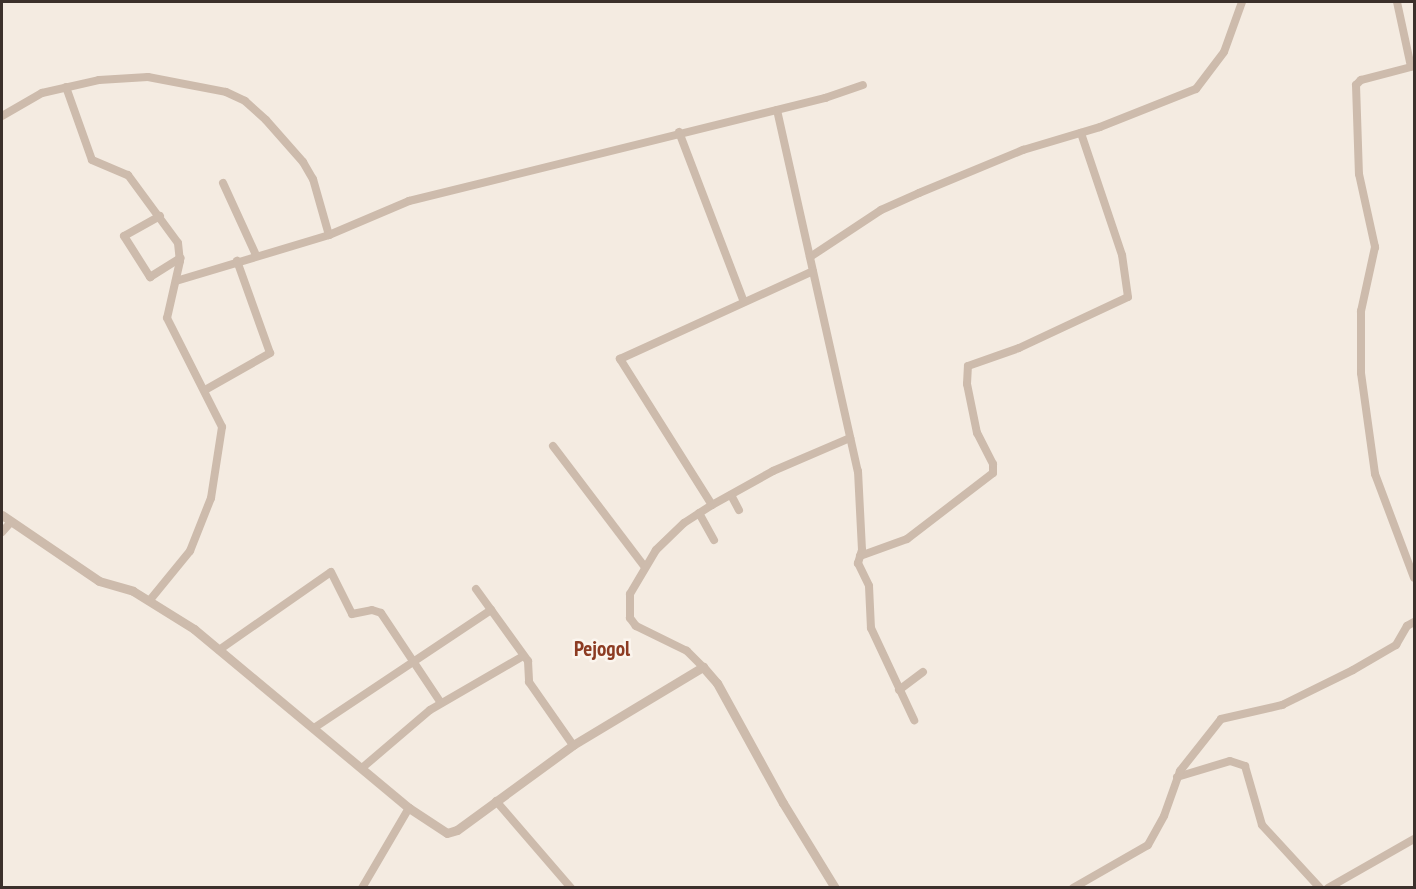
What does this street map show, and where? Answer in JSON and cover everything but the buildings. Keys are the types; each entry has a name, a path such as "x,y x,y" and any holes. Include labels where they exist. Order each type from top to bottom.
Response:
{"street":[{"path":"810,257 881,210 909,197 1023,150 1081,134 1196,89 1224,52 1242,2"},
{"path":"1397,2 1411,67 1361,80 1356,85 1359,174 1375,247 1365,283 1361,373 1375,474 1414,578"},
{"path":"2,116 42,93 99,80 148,77 226,92 245,101 303,162 313,179 329,235"},
{"path":"176,281 256,255 329,235 409,201 679,132 777,110 863,85"},
{"path":"66,87 92,160 124,171 160,216 178,243 180,258 167,318 205,390 222,429 211,498 190,551 150,600"},
{"path":"777,110 813,271 830,334 858,471 860,556 858,565 869,590 871,628 914,720"},
{"path":"679,132 744,302"},
{"path":"860,556 907,538 993,473 993,464 977,433 967,384 968,366 1031,343 1128,297 1122,255 1081,134"},
{"path":"223,183 256,255"},
{"path":"160,216 124,236 150,277 180,258"},
{"path":"205,390 270,353 237,261"},
{"path":"712,506 620,359 813,271"},
{"path":"831,886 717,683 687,651 636,626 630,618 630,594 645,567 666,538 699,513 772,471 850,438"},
{"path":"553,446 645,567"},
{"path":"731,495 739,510"},
{"path":"699,513 714,540"},
{"path":"2,515 99,581 150,600 219,650 409,808 447,833 458,830 573,745 703,667"},
{"path":"2,532 11,522"},
{"path":"219,650 331,572 348,610 359,615 364,611 381,613 441,703"},
{"path":"476,589 529,663 526,674 529,682 573,745"},
{"path":"314,728 491,610"},
{"path":"1073,888 1148,845 1164,816 1177,777 1223,718 1282,705 1353,670 1396,645 1407,626 1414,622"},
{"path":"362,768 441,703 523,656"},
{"path":"899,690 923,672"},
{"path":"1177,777 1230,761 1245,766 1262,825 1320,888"},
{"path":"496,801 571,888"},
{"path":"362,888 409,808"},
{"path":"1328,888 1414,839"}],"district":[{"name":"Pejogol","path":"602,649"}]}
